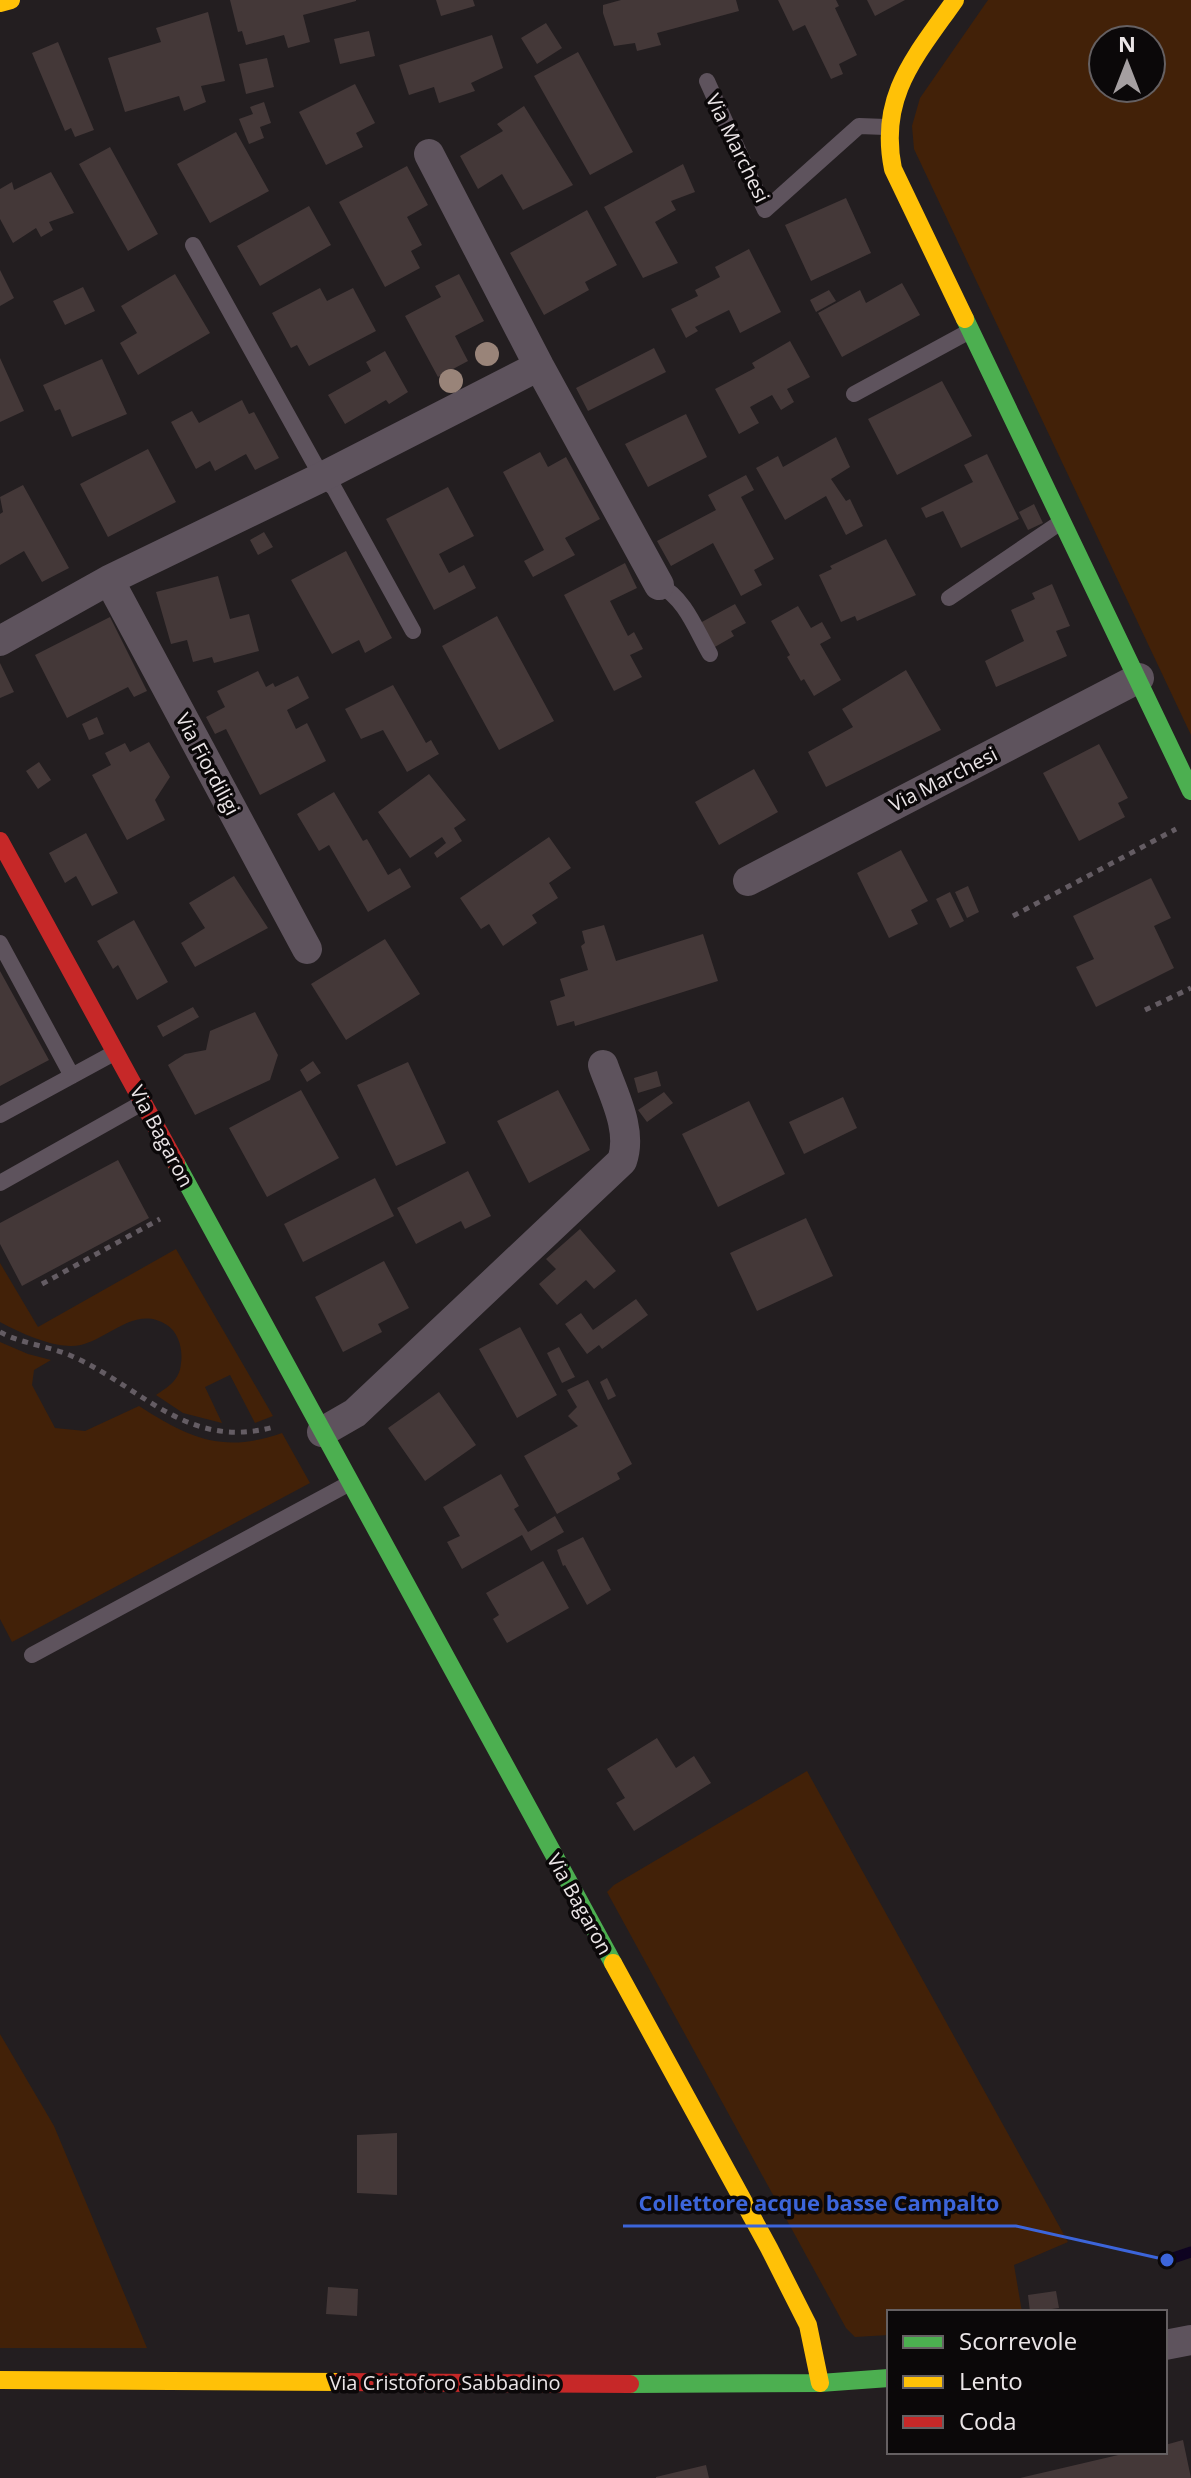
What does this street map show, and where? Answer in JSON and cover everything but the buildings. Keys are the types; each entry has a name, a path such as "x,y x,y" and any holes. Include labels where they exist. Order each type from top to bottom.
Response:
{"street":[{"path":"0,3 11,0"},
{"path":"955,0 901,83 890,107 886,149 1191,791"},
{"path":"429,154 539,366 659,585"},
{"path":"0,641 109,580 322,477 539,366"},
{"name":"Via Fiordiligi","path":"109,580 307,949"},
{"name":"Via Marchesi","path":"748,881 1139,678"},
{"name":"Via Bagaron","path":"0,841 769,2248 808,2325 820,2383"},
{"path":"322,1432 355,1413 622,1161 626,1149 624,1126 603,1065"},
{"path":"1167,2345 1191,2340"},
{"name":"Via Cristoforo Sabbadino","path":"0,2380 820,2383 887,2378"}],"lane":[{"name":"Via Marchesi","path":"707,81 765,210 859,126 886,127"},
{"path":"193,245 322,477 334,488 413,631"},
{"path":"854,394 970,331"},
{"path":"949,598 1062,522"},
{"path":"659,585 670,591 682,605 710,654"},
{"path":"0,943 72,1076"},
{"path":"0,1115 116,1052"},
{"path":"2,1178 143,1102"},
{"path":"32,1655 350,1483"}],"path":[{"path":"1013,916 1177,828"},
{"path":"1145,1010 1191,988"},
{"path":"42,1284 168,1215"},
{"path":"0,1332 71,1355 98,1368 181,1421 219,1431 250,1433 285,1424"}],"shaded area":[{"path":"988,0 1191,0 1191,735 914,149 912,126 920,98"},
{"path":"176,1249 273,1416 255,1423 230,1375 205,1387 222,1423 183,1413 156,1395 176,1378 181,1353 175,1332 154,1319 130,1322 95,1340 70,1346 43,1341 0,1322 0,1263 38,1327"},
{"path":"0,1342 51,1360 34,1370 32,1385 55,1428 85,1431 139,1406 174,1427 207,1439 242,1442 282,1433 310,1483 12,1642 0,1619"},
{"path":"807,1771 1068,2242 1014,2265 1022,2310 887,2310 887,2335 855,2337 846,2328 607,1892"},
{"path":"0,2034 54,2126 147,2348 0,2348"}],"waterway":[{"path":"1167,2260 1191,2252"}],"traffic: fast":[{"path":"965,319 1191,791"},
{"path":"176,1163 613,1963"},
{"path":"630,2384 820,2383 887,2378"}],"traffic: slow":[{"path":"0,3 11,0"},
{"path":"955,0 904,78 891,120 890,143 893,169 965,319"},
{"path":"613,1963 808,2325 820,2383"},
{"path":"0,2380 340,2382"}],"traffic: jam":[{"path":"0,841 176,1163"},
{"path":"340,2382 630,2384"}],"place":[{"name":"Collettore acque basse Campalto","path":"1167,2260"}]}
